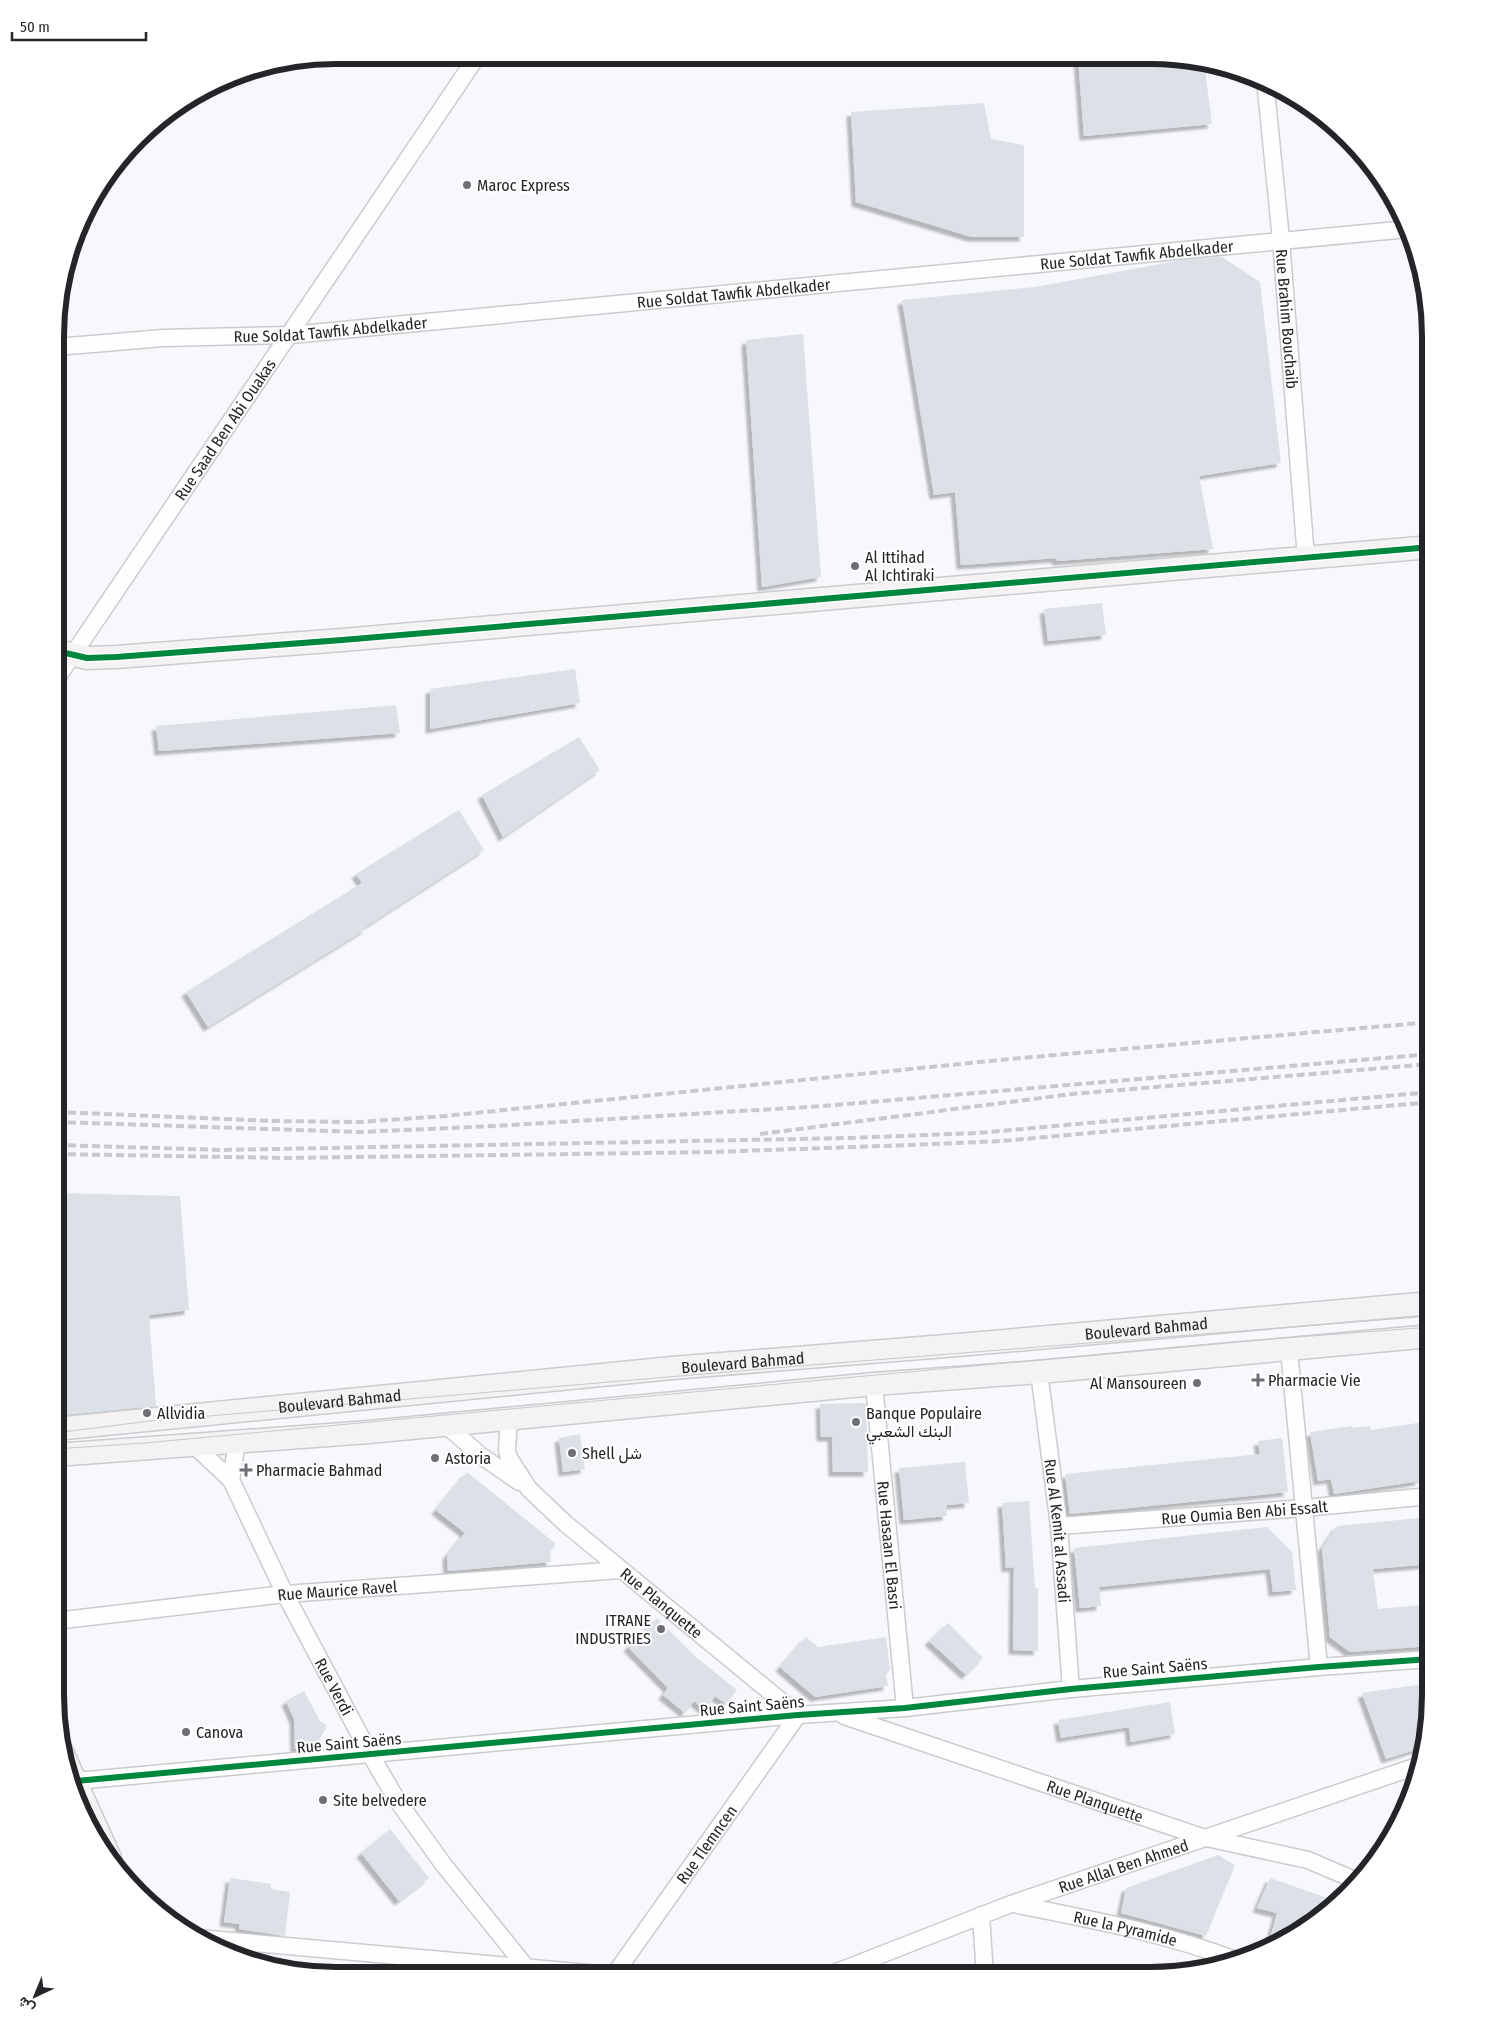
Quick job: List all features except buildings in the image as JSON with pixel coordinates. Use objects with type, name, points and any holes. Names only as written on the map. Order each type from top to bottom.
[{"type":"main road","points":[[64,654],[116,657],[342,640],[1422,548]]},
{"type":"main road","name":"Boulevard Bahmad","points":[[64,1428],[681,1367],[970,1344],[1422,1304]]},
{"type":"main road","name":"Boulevard Bahmad","points":[[64,1454],[509,1420],[874,1384],[1039,1372],[1422,1337]]},
{"type":"street","name":"Rue Saad Ben Abi Ouakas","points":[[64,654],[290,335],[472,64]]},
{"type":"street","name":"Rue Brahim Bouchaib","points":[[1266,89],[1281,240],[1306,558]]},
{"type":"street","name":"Rue Soldat Tawfik Abdelkader","points":[[64,346],[163,338],[290,335],[1401,229]]},
{"type":"street","points":[[1289,1350],[1319,1666]]},
{"type":"street","name":"Rue Al Kemit al Assadi","points":[[1039,1372],[1059,1526],[1071,1689]]},
{"type":"street","name":"Rue Hasaan El Basri","points":[[874,1384],[905,1708]]},
{"type":"street","name":"Rue Planquette","points":[[509,1420],[507,1450],[509,1458],[529,1488]]},
{"type":"street","name":"Rue Planquette","points":[[446,1425],[480,1455],[529,1488],[566,1524],[798,1715]]},
{"type":"street","points":[[231,1480],[237,1442]]},
{"type":"street","name":"Rue Verdi","points":[[194,1445],[231,1480],[285,1594],[370,1754],[397,1800],[443,1864],[529,1967]]},
{"type":"street","name":"Rue Oumia Ben Abi Essalt","points":[[1059,1526],[1304,1508],[1422,1497]]},
{"type":"street","name":"Rue Maurice Ravel","points":[[64,1620],[285,1594],[621,1570]]},
{"type":"street","name":"Rue Saint Saëns","points":[[77,1781],[798,1715],[905,1708],[1071,1689],[1319,1666],[1422,1660]]},
{"type":"street","name":"Rue Planquette","points":[[834,1713],[1202,1837],[1308,1860],[1351,1879]]},
{"type":"street","name":"Rue Tlemncen","points":[[619,1967],[798,1715]]},
{"type":"street","name":"Rue Allal Ben Ahmed","points":[[848,1967],[1010,1904],[1202,1837],[1413,1767]]},
{"type":"street","name":"Rue la Pyramide","points":[[1010,1904],[1146,1931],[1226,1957]]},
{"type":"street","points":[[981,1915],[984,1967]]},
{"type":"street","points":[[216,1940],[500,1967]]},
{"type":"tram line","points":[[64,1432],[150,1421],[798,1366],[1422,1317]]},
{"type":"tram line","points":[[64,1448],[144,1443],[1231,1342],[1422,1328]]},
{"type":"railway","points":[[64,1112],[271,1121],[359,1122],[445,1116],[1010,1059],[1422,1023]]},
{"type":"railway","points":[[64,1122],[360,1132],[495,1126],[823,1106],[1422,1055]]},
{"type":"railway","points":[[760,1134],[1072,1094],[1422,1065]]},
{"type":"railway","points":[[64,1145],[223,1150],[849,1138],[978,1133],[1422,1093]]},
{"type":"railway","points":[[64,1154],[286,1158],[713,1152],[910,1145],[1002,1141],[1422,1103]]},
{"type":"cycle path","points":[[64,653],[87,658],[116,657],[342,640],[1422,548]]},
{"type":"cycle path","points":[[77,1781],[798,1715],[905,1708],[1071,1689],[1422,1660]]},
{"type":"place","name":"Maroc Express","points":[[467,185]]},
{"type":"place","name":"Al Ittihad Al Ichtiraki","points":[[855,566]]},
{"type":"place","name":"Pharmacie Vie","points":[[1258,1380]]},
{"type":"place","name":"Al Mansoureen","points":[[1197,1383]]},
{"type":"place","name":"Allvidia","points":[[147,1413]]},
{"type":"place","name":"Banque Populaire البنك الشعبي","points":[[856,1422]]},
{"type":"place","name":"Shell شل","points":[[572,1453]]},
{"type":"place","name":"Astoria","points":[[435,1458]]},
{"type":"place","name":"Pharmacie Bahmad","points":[[246,1470]]},
{"type":"place","name":"ITRANE INDUSTRIES","points":[[661,1629]]},
{"type":"place","name":"Canova","points":[[186,1732]]},
{"type":"place","name":"Site belvedere","points":[[323,1800]]}]
